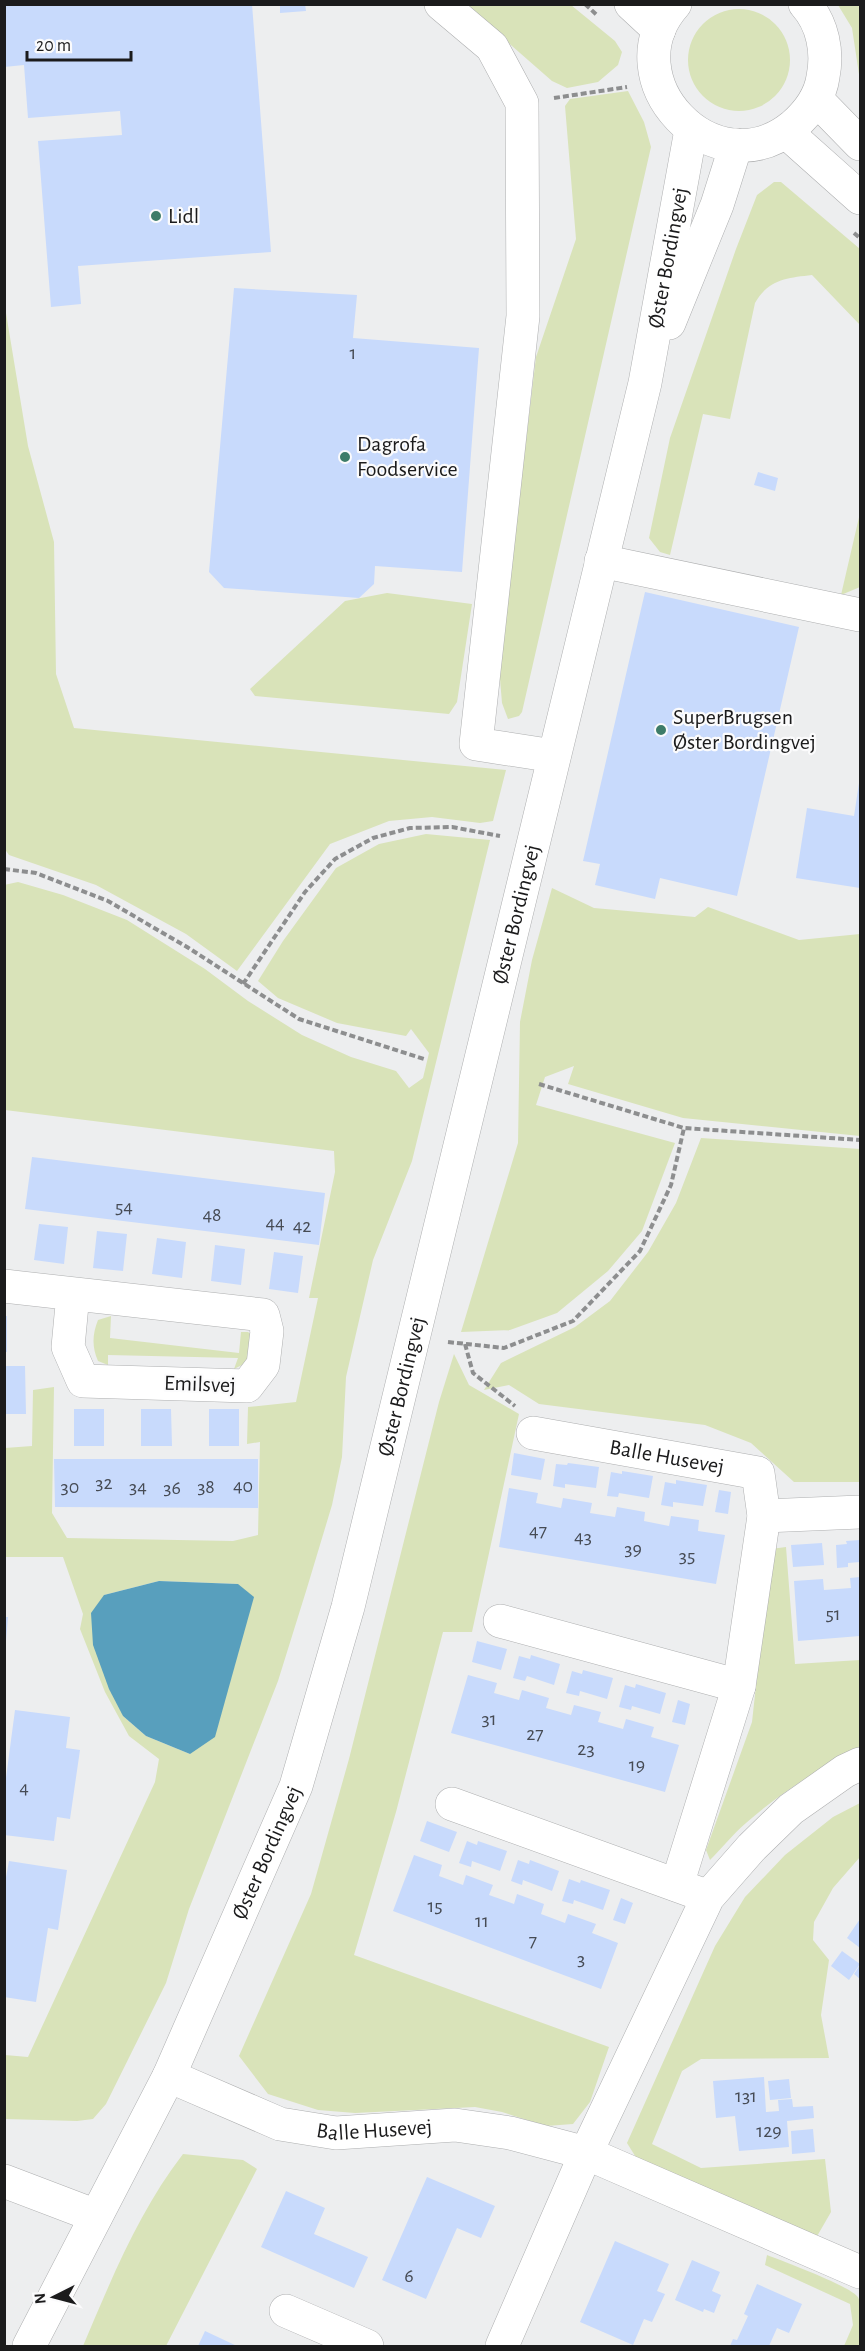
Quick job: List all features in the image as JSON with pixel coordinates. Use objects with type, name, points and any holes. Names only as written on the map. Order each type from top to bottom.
[{"type":"street","points":[[441,4],[492,47],[522,103],[523,316],[476,744],[554,756]]},
{"type":"street","points":[[631,4],[667,17],[654,60],[657,82],[665,101],[676,117],[691,130],[720,143],[736,145],[769,140],[786,132],[803,118],[816,99],[825,67],[825,46],[819,26],[806,4]]},
{"type":"street","points":[[816,99],[861,144]]},
{"type":"street","name":"Øster Bordingvej","points":[[29,2346],[169,2076],[296,1786],[348,1607],[645,383],[691,130]]},
{"type":"street","points":[[786,132],[861,198]]},
{"type":"street","name":"Øster Bordingvej","points":[[645,383],[717,205],[736,145]]},
{"type":"street","points":[[602,561],[861,615]]},
{"type":"street","name":"Emilsvej","points":[[4,1286],[263,1315],[267,1331],[263,1365],[247,1386],[83,1381],[68,1347],[73,1294]]},
{"type":"street","name":"Balle Husevej","points":[[533,1433],[758,1473],[764,1516],[739,1686],[677,1885]]},
{"type":"street","points":[[764,1516],[861,1512]]},
{"type":"street","points":[[500,1621],[739,1686]]},
{"type":"street","points":[[502,2346],[586,2153],[708,1897],[752,1847],[791,1809],[845,1771],[861,1764]]},
{"type":"street","points":[[452,1804],[708,1897]]},
{"type":"street","name":"Balle Husevej","points":[[169,2076],[280,2124],[336,2133],[455,2125],[510,2133],[586,2153],[861,2272]]},
{"type":"street","points":[[4,2181],[96,2216]]},
{"type":"street","points":[[286,2311],[316,2336],[367,2346]]},
{"type":"path","points":[[522,103],[657,82]]},
{"type":"path","points":[[243,984],[305,892],[335,859],[373,838],[410,828],[452,827],[533,843]]},
{"type":"path","points":[[4,869],[36,873],[108,901],[187,947],[299,1019],[424,1059]]},
{"type":"path","points":[[539,1084],[684,1128],[861,1140]]},
{"type":"path","points":[[414,1338],[504,1348],[573,1321],[640,1251],[670,1185],[684,1128]]},
{"type":"path","points":[[465,1344],[473,1373],[527,1416],[533,1433]]},
{"type":"green space","points":[[465,5],[571,5],[615,41],[622,52],[618,65],[598,82],[567,88],[552,81]]},
{"type":"green space","points":[[838,5],[860,5],[860,81],[852,28]]},
{"type":"green space","points":[[739,9],[758,13],[775,24],[786,41],[790,60],[786,79],[775,96],[758,107],[739,111],[720,107],[703,96],[692,79],[688,60],[692,41],[703,24],[720,13]]},
{"type":"green space","points":[[628,91],[644,122],[651,147],[522,712],[519,716],[508,719],[502,703],[499,667],[536,357],[576,239],[565,106],[570,99]]},
{"type":"green space","points":[[774,182],[781,182],[860,249],[860,325],[812,275],[779,281],[760,295],[755,303],[730,419],[703,414],[670,555],[660,552],[649,538],[670,438],[757,195]]},
{"type":"green space","points":[[5,307],[28,446],[54,542],[56,674],[74,728],[506,770],[493,821],[480,823],[432,817],[389,821],[330,844],[237,971],[186,934],[96,885],[9,855],[4,848]]},
{"type":"green space","points":[[860,513],[860,587],[841,595]]},
{"type":"green space","points":[[387,593],[472,604],[457,702],[449,714],[255,696],[250,689],[345,601]]},
{"type":"green space","points":[[426,834],[490,840],[412,1161],[373,1260],[346,1377],[342,1457],[332,1505],[278,1681],[189,1909],[166,1983],[106,2104],[93,2119],[77,2121],[5,2119],[5,2055],[28,2057],[155,1782],[159,1759],[129,1736],[105,1692],[80,1629],[83,1614],[63,1557],[5,1557],[5,1448],[32,1446],[33,1390],[54,1387],[52,1513],[67,1538],[233,1541],[258,1535],[260,1442],[247,1444],[248,1407],[296,1402],[318,1298],[309,1298],[335,1172],[334,1151],[5,1110],[4,885],[18,882],[63,895],[127,920],[205,969],[248,1001],[302,1035],[351,1057],[396,1071],[409,1088],[423,1078],[429,1053],[411,1029],[406,1036],[337,1023],[278,998],[258,981],[283,941],[336,868],[379,844]],"holes":[[[159,1581],[238,1584],[190,1754],[146,1736],[123,1716],[104,1595]]]},
{"type":"green space","points":[[552,888],[594,908],[695,917],[708,907],[799,940],[860,934],[860,1136],[683,1118],[568,1084],[574,1066],[545,1077],[536,1105],[675,1143],[642,1231],[608,1271],[557,1313],[510,1330],[461,1332],[518,1143],[520,1022],[532,960]]},
{"type":"green space","points":[[701,1138],[860,1149],[860,1482],[794,1482],[751,1443],[705,1425],[539,1404],[509,1385],[484,1390],[501,1363],[575,1327],[610,1301],[648,1252],[676,1203]]},
{"type":"green space","points":[[111,1316],[110,1338],[239,1353],[241,1332],[248,1332],[257,1339],[250,1361],[234,1369],[238,1358],[108,1355],[108,1365],[98,1361],[94,1336],[98,1320]]},
{"type":"green space","points":[[454,1354],[469,1385],[519,1414],[472,1632],[443,1632],[396,1812],[354,1955],[609,2047],[590,2102],[573,2124],[546,2126],[502,2112],[475,2107],[355,2113],[318,2110],[268,2094],[239,2056],[311,1894],[349,1759],[439,1402]]},
{"type":"green space","points":[[786,1547],[795,1664],[860,1660],[860,1747],[786,1791],[741,1827],[710,1860],[706,1850],[752,1722],[771,1549]]},
{"type":"green space","points":[[860,1803],[860,1857],[833,1888],[814,1922],[813,1940],[829,1960],[821,2015],[829,2058],[701,2059],[682,2071],[652,2144],[701,2168],[825,2159],[831,2212],[816,2238],[642,2167],[627,2143],[715,1946],[745,1897],[785,1855],[833,1817]]},
{"type":"green space","points":[[183,2154],[243,2160],[257,2169],[166,2346],[83,2346],[139,2222]]},
{"type":"green space","points":[[767,2255],[829,2280],[857,2296],[861,2312],[860,2346],[844,2346],[853,2325],[850,2304],[765,2265]]},
{"type":"water","points":[[159,1581],[238,1584],[254,1597],[215,1737],[190,1754],[146,1736],[123,1716],[109,1689],[93,1645],[91,1613],[104,1595]]},
{"type":"building","points":[[4,4],[252,4],[271,252],[78,266],[81,304],[51,307],[38,141],[122,135],[120,111],[28,118],[24,65],[4,67]]},
{"type":"building","points":[[280,4],[305,4],[306,11],[280,13]]},
{"type":"building","name":"Dagrofa Foodservice","points":[[234,288],[357,295],[353,338],[479,348],[462,572],[375,566],[374,584],[359,598],[224,588],[209,572]]},
{"type":"building","points":[[758,472],[778,478],[775,491],[754,485]]},
{"type":"building","points":[[645,592],[799,627],[737,896],[660,878],[655,899],[595,885],[600,864],[583,861]]},
{"type":"building","points":[[859,783],[860,888],[796,878],[807,808],[854,816]]},
{"type":"building","points":[[32,1157],[325,1193],[319,1245],[25,1209]]},
{"type":"building","points":[[39,1224],[68,1227],[64,1264],[34,1260]]},
{"type":"building","points":[[97,1231],[127,1234],[123,1271],[93,1268]]},
{"type":"building","points":[[157,1238],[186,1242],[182,1278],[152,1274]]},
{"type":"building","points":[[215,1245],[245,1249],[241,1285],[211,1281]]},
{"type":"building","points":[[274,1252],[303,1256],[298,1293],[269,1289]]},
{"type":"building","points":[[4,1316],[7,1316],[7,1352],[4,1352]]},
{"type":"building","points":[[4,1366],[25,1366],[26,1414],[4,1414]]},
{"type":"building","points":[[74,1409],[104,1409],[104,1446],[74,1446]]},
{"type":"building","points":[[141,1409],[171,1409],[172,1446],[141,1446]]},
{"type":"building","points":[[209,1409],[239,1409],[239,1446],[209,1446]]},
{"type":"building","points":[[514,1453],[545,1459],[541,1480],[511,1475]]},
{"type":"building","points":[[54,1459],[258,1459],[258,1508],[55,1507]]},
{"type":"building","points":[[568,1463],[599,1467],[596,1488],[565,1484],[565,1488],[553,1486],[556,1464],[567,1465]]},
{"type":"building","points":[[622,1471],[653,1476],[649,1498],[619,1493],[618,1497],[607,1496],[611,1472],[622,1474]]},
{"type":"building","points":[[676,1480],[707,1485],[703,1506],[673,1502],[673,1507],[661,1505],[665,1482],[676,1484]]},
{"type":"building","points":[[509,1488],[538,1493],[536,1503],[561,1508],[563,1498],[592,1503],[590,1513],[615,1517],[617,1507],[645,1512],[644,1521],[669,1526],[671,1516],[699,1520],[698,1531],[725,1535],[716,1584],[499,1547]]},
{"type":"building","points":[[719,1490],[731,1492],[728,1514],[715,1512]]},
{"type":"building","points":[[860,1540],[860,1562],[848,1563],[848,1567],[837,1568],[836,1545],[847,1544],[846,1541]]},
{"type":"building","points":[[822,1543],[824,1565],[793,1567],[791,1545]]},
{"type":"building","points":[[860,1577],[860,1636],[798,1641],[794,1581],[823,1579],[824,1590],[851,1588],[850,1578]]},
{"type":"building","points":[[4,1617],[8,1617],[6,1641],[4,1641]]},
{"type":"building","points":[[477,1641],[507,1649],[501,1670],[472,1662]]},
{"type":"building","points":[[531,1655],[560,1664],[554,1685],[527,1676],[525,1681],[513,1678],[519,1656],[530,1659]]},
{"type":"building","points":[[583,1670],[613,1678],[607,1699],[580,1691],[579,1696],[566,1693],[572,1671],[582,1674]]},
{"type":"building","points":[[468,1675],[497,1683],[494,1693],[519,1700],[522,1690],[549,1698],[546,1708],[571,1715],[574,1705],[601,1712],[598,1722],[623,1729],[626,1719],[654,1727],[651,1737],[679,1745],[665,1792],[451,1733]]},
{"type":"building","points":[[636,1684],[666,1693],[660,1714],[632,1706],[631,1710],[619,1707],[625,1685],[635,1688]]},
{"type":"building","points":[[678,1700],[690,1704],[685,1725],[672,1722]]},
{"type":"building","points":[[15,1710],[70,1717],[66,1748],[80,1750],[70,1819],[57,1817],[54,1841],[4,1835],[4,1793]]},
{"type":"building","points":[[427,1821],[457,1832],[449,1852],[420,1841]]},
{"type":"building","points":[[467,1841],[477,1845],[478,1841],[507,1851],[500,1871],[472,1861],[471,1867],[459,1863]]},
{"type":"building","points":[[414,1855],[442,1865],[439,1876],[463,1885],[466,1875],[493,1885],[489,1895],[514,1904],[517,1894],[544,1904],[541,1914],[565,1923],[568,1914],[596,1924],[592,1933],[618,1943],[601,1989],[393,1911]]},
{"type":"building","points":[[518,1860],[529,1864],[530,1860],[559,1871],[552,1891],[523,1880],[522,1885],[511,1881]]},
{"type":"building","points":[[9,1861],[67,1870],[58,1930],[48,1928],[36,2002],[4,1997],[4,1888]]},
{"type":"building","points":[[569,1879],[580,1883],[581,1880],[610,1890],[603,1910],[574,1900],[573,1904],[562,1901]]},
{"type":"building","points":[[621,1898],[633,1903],[625,1924],[613,1920]]},
{"type":"building","points":[[860,1919],[860,1948],[847,1938]]},
{"type":"building","points":[[842,1951],[860,1964],[849,1980],[831,1966]]},
{"type":"building","points":[[860,1965],[860,1979],[854,1974]]},
{"type":"building","points":[[764,2077],[766,2112],[779,2111],[778,2100],[792,2099],[793,2107],[813,2106],[814,2118],[787,2121],[789,2147],[739,2151],[735,2116],[716,2118],[713,2081]]},
{"type":"building","points":[[789,2079],[791,2098],[770,2100],[768,2081]]},
{"type":"building","points":[[813,2129],[815,2152],[792,2154],[791,2131]]},
{"type":"building","points":[[427,2177],[495,2206],[481,2238],[457,2228],[426,2299],[382,2280]]},
{"type":"building","points":[[286,2191],[325,2208],[314,2234],[368,2257],[354,2288],[261,2247]]},
{"type":"building","points":[[615,2241],[669,2264],[657,2291],[665,2294],[652,2322],[644,2319],[633,2345],[580,2322]]},
{"type":"building","points":[[692,2260],[720,2272],[712,2291],[721,2295],[714,2313],[704,2309],[703,2312],[675,2300]]},
{"type":"building","points":[[757,2284],[802,2304],[789,2333],[777,2328],[769,2346],[730,2346],[733,2339],[737,2340],[748,2316],[744,2314]]},
{"type":"building","points":[[205,2331],[237,2346],[198,2346]]},
{"type":"place","name":"Lidl","points":[[156,216]]},
{"type":"place","name":"Dagrofa Foodservice","points":[[345,457]]},
{"type":"place","name":"SuperBrugsen Øster Bordingvej","points":[[661,730]]}]
